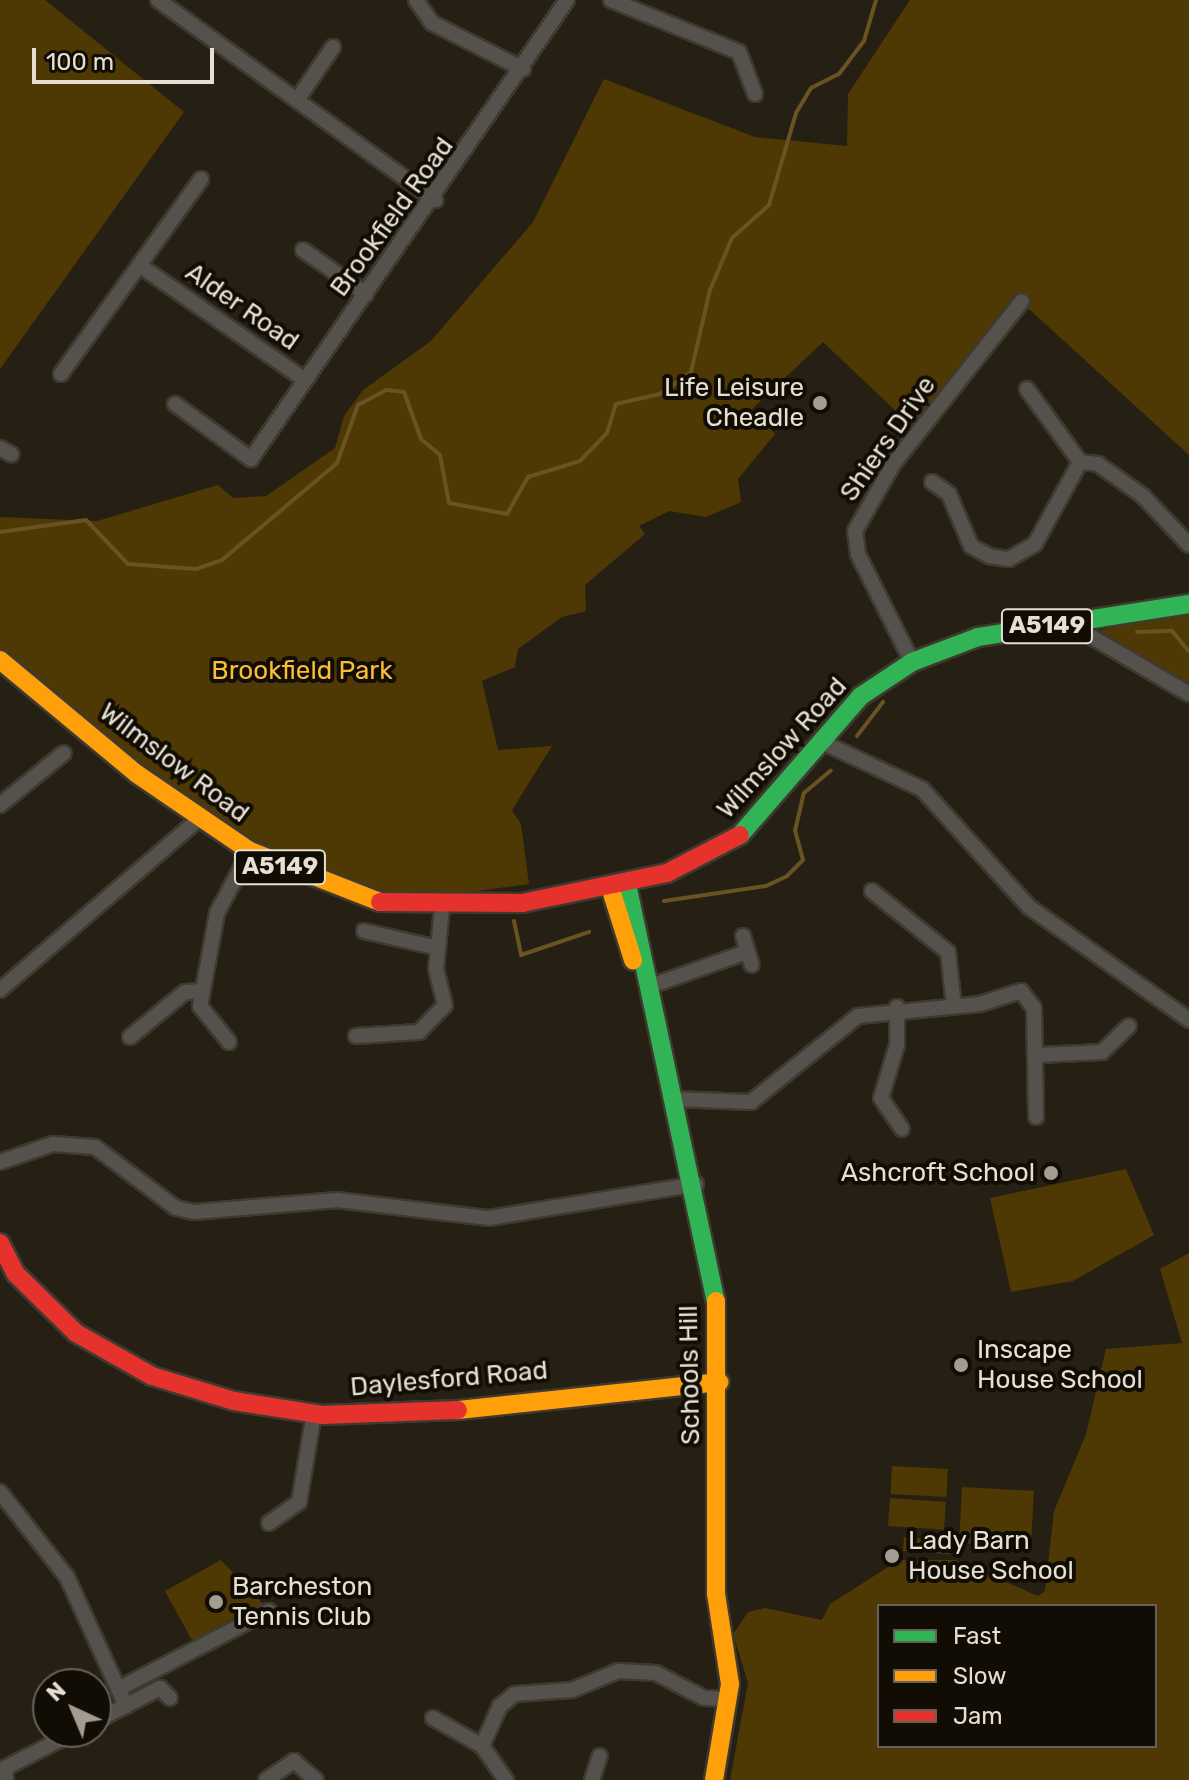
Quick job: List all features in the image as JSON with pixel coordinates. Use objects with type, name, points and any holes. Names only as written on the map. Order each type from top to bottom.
[{"type":"street","points":[[158,0],[435,200]]},
{"type":"street","points":[[416,0],[432,23],[523,69]]},
{"type":"street","name":"Brookfield Road","points":[[175,404],[251,459],[435,200],[567,0]]},
{"type":"street","points":[[611,0],[739,52],[755,94]]},
{"type":"street","points":[[297,100],[333,47]]},
{"type":"street","points":[[61,374],[145,269],[201,179]]},
{"type":"street","points":[[303,250],[366,294]]},
{"type":"street","name":"Alder Road","points":[[145,269],[305,380]]},
{"type":"street","name":"Shiers Drive","points":[[912,662],[858,554],[855,531],[894,463],[1022,301]]},
{"type":"street","points":[[1027,389],[1080,462],[1098,464],[1143,496],[1189,545]]},
{"type":"street","points":[[932,482],[949,494],[971,546],[1009,559],[1035,544],[1055,516],[1067,475],[1080,462]]},
{"type":"street","name":"A5149","points":[[912,662],[978,637],[1189,604]]},
{"type":"street","points":[[1068,623],[1189,694]]},
{"type":"street","name":"Wilmslow Road","points":[[0,660],[201,817],[250,851],[384,904],[532,908],[667,873],[739,836],[861,696],[912,662]]},
{"type":"street","points":[[822,742],[922,789],[1029,907],[1189,1020]]},
{"type":"street","points":[[0,805],[64,753]]},
{"type":"street","points":[[0,990],[201,817]]},
{"type":"street","points":[[229,1042],[200,1006],[217,913],[250,851]]},
{"type":"street","name":"Schools Hill","points":[[618,886],[646,981],[696,1184],[718,1311],[720,1382],[716,1594],[729,1699],[714,1780]]},
{"type":"street","points":[[872,891],[948,952],[954,1006]]},
{"type":"street","points":[[356,1036],[419,1032],[452,1006],[436,984],[442,907]]},
{"type":"street","points":[[364,931],[438,948]]},
{"type":"street","points":[[646,981],[750,958],[743,936]]},
{"type":"street","points":[[130,1037],[185,992],[202,991]]},
{"type":"street","points":[[673,1099],[751,1102],[831,1032],[858,1016],[897,1007],[954,1006],[1021,991],[1034,1008],[1039,1055],[1036,1117]]},
{"type":"street","points":[[897,1007],[897,1045],[881,1098],[902,1129]]},
{"type":"street","points":[[1039,1055],[1102,1052],[1129,1026]]},
{"type":"street","points":[[0,1162],[53,1144],[95,1147],[176,1208],[194,1212],[337,1200],[489,1218],[696,1184]]},
{"type":"street","name":"Daylesford Road","points":[[0,1243],[16,1274],[76,1333],[152,1376],[234,1401],[314,1413],[417,1414],[720,1382]]},
{"type":"street","points":[[269,1523],[299,1502],[314,1413]]},
{"type":"street","points":[[0,1492],[67,1577],[126,1706]]},
{"type":"street","points":[[118,1689],[269,1611]]},
{"type":"street","points":[[482,1746],[500,1706],[515,1694],[572,1690],[618,1671],[656,1673],[704,1698],[729,1699]]},
{"type":"street","points":[[112,1713],[160,1688],[170,1698]]},
{"type":"street","points":[[433,1718],[482,1746],[506,1780]]},
{"type":"street","points":[[6,1780],[5,1768],[44,1748]]},
{"type":"street","points":[[592,1780],[600,1756]]},
{"type":"street","points":[[266,1780],[294,1761],[316,1780]]},
{"type":"green space","points":[[0,0],[45,0],[184,112],[0,369]]},
{"type":"green space","name":"Brookfield Park","points":[[910,0],[1189,0],[1189,455],[1029,309],[1015,311],[918,432],[823,342],[752,409],[775,434],[738,479],[741,502],[706,517],[669,511],[639,526],[645,534],[585,585],[586,611],[562,617],[518,649],[515,667],[482,681],[498,750],[552,746],[512,810],[521,824],[529,884],[384,904],[250,851],[0,660],[0,517],[97,521],[218,485],[233,498],[266,496],[335,448],[344,416],[363,390],[431,341],[533,222],[604,79],[755,137],[847,146],[848,94]]},
{"type":"green space","points":[[1189,613],[1189,685],[1094,632],[1121,625]]},
{"type":"green space","points":[[1126,1169],[1154,1235],[1073,1281],[1011,1292],[990,1198]]},
{"type":"green space","points":[[1189,1253],[1189,1780],[730,1780],[748,1683],[733,1634],[748,1612],[765,1608],[822,1620],[830,1604],[899,1560],[955,1560],[1038,1596],[1045,1591],[1054,1511],[1086,1434],[1106,1349],[1182,1343],[1160,1269]]},
{"type":"green space","points":[[892,1466],[948,1469],[946,1497],[891,1494]]},
{"type":"green space","points":[[962,1487],[1034,1491],[1031,1547],[959,1543]]},
{"type":"green space","points":[[890,1498],[946,1502],[944,1530],[888,1526]]},
{"type":"green space","points":[[904,1537],[951,1540],[950,1554],[903,1551]]},
{"type":"green space","name":"Barcheston Tennis Club","points":[[221,1560],[266,1607],[193,1642],[165,1591]]},
{"type":"waterway","points":[[0,532],[86,520],[128,564],[196,569],[222,560],[337,463],[358,405],[386,390],[404,392],[421,439],[440,455],[449,503],[507,514],[528,477],[580,461],[607,433],[616,404],[660,394],[691,372],[710,290],[732,238],[769,205],[796,113],[811,88],[839,74],[864,41],[876,0]]},
{"type":"waterway","points":[[1137,632],[1172,631],[1189,651]]},
{"type":"waterway","points":[[857,736],[883,702]]},
{"type":"waterway","points":[[664,901],[766,886],[787,876],[803,860],[795,831],[804,793],[831,770]]},
{"type":"waterway","points":[[514,921],[521,955],[589,932]]},
{"type":"traffic: fast","points":[[740,835],[861,696],[912,662],[978,637],[1189,604]]},
{"type":"traffic: fast","points":[[627,884],[716,1301]]},
{"type":"traffic: slow","points":[[0,660],[137,774],[250,851],[380,902]]},
{"type":"traffic: slow","points":[[610,887],[633,960]]},
{"type":"traffic: slow","points":[[714,1780],[730,1684],[716,1594],[716,1301]]},
{"type":"traffic: slow","points":[[458,1410],[720,1382]]},
{"type":"traffic: jam","points":[[380,902],[522,903],[667,873],[740,835]]},
{"type":"traffic: jam","points":[[0,1243],[16,1274],[76,1333],[152,1376],[234,1401],[322,1415],[458,1410]]},
{"type":"place","name":"Life Leisure Cheadle","points":[[820,403]]},
{"type":"place","name":"Ashcroft School","points":[[1051,1173]]},
{"type":"place","name":"Inscape House School","points":[[961,1365]]},
{"type":"place","name":"Lady Barn House School","points":[[892,1556]]},
{"type":"place","name":"Barcheston Tennis Club","points":[[216,1602]]}]
